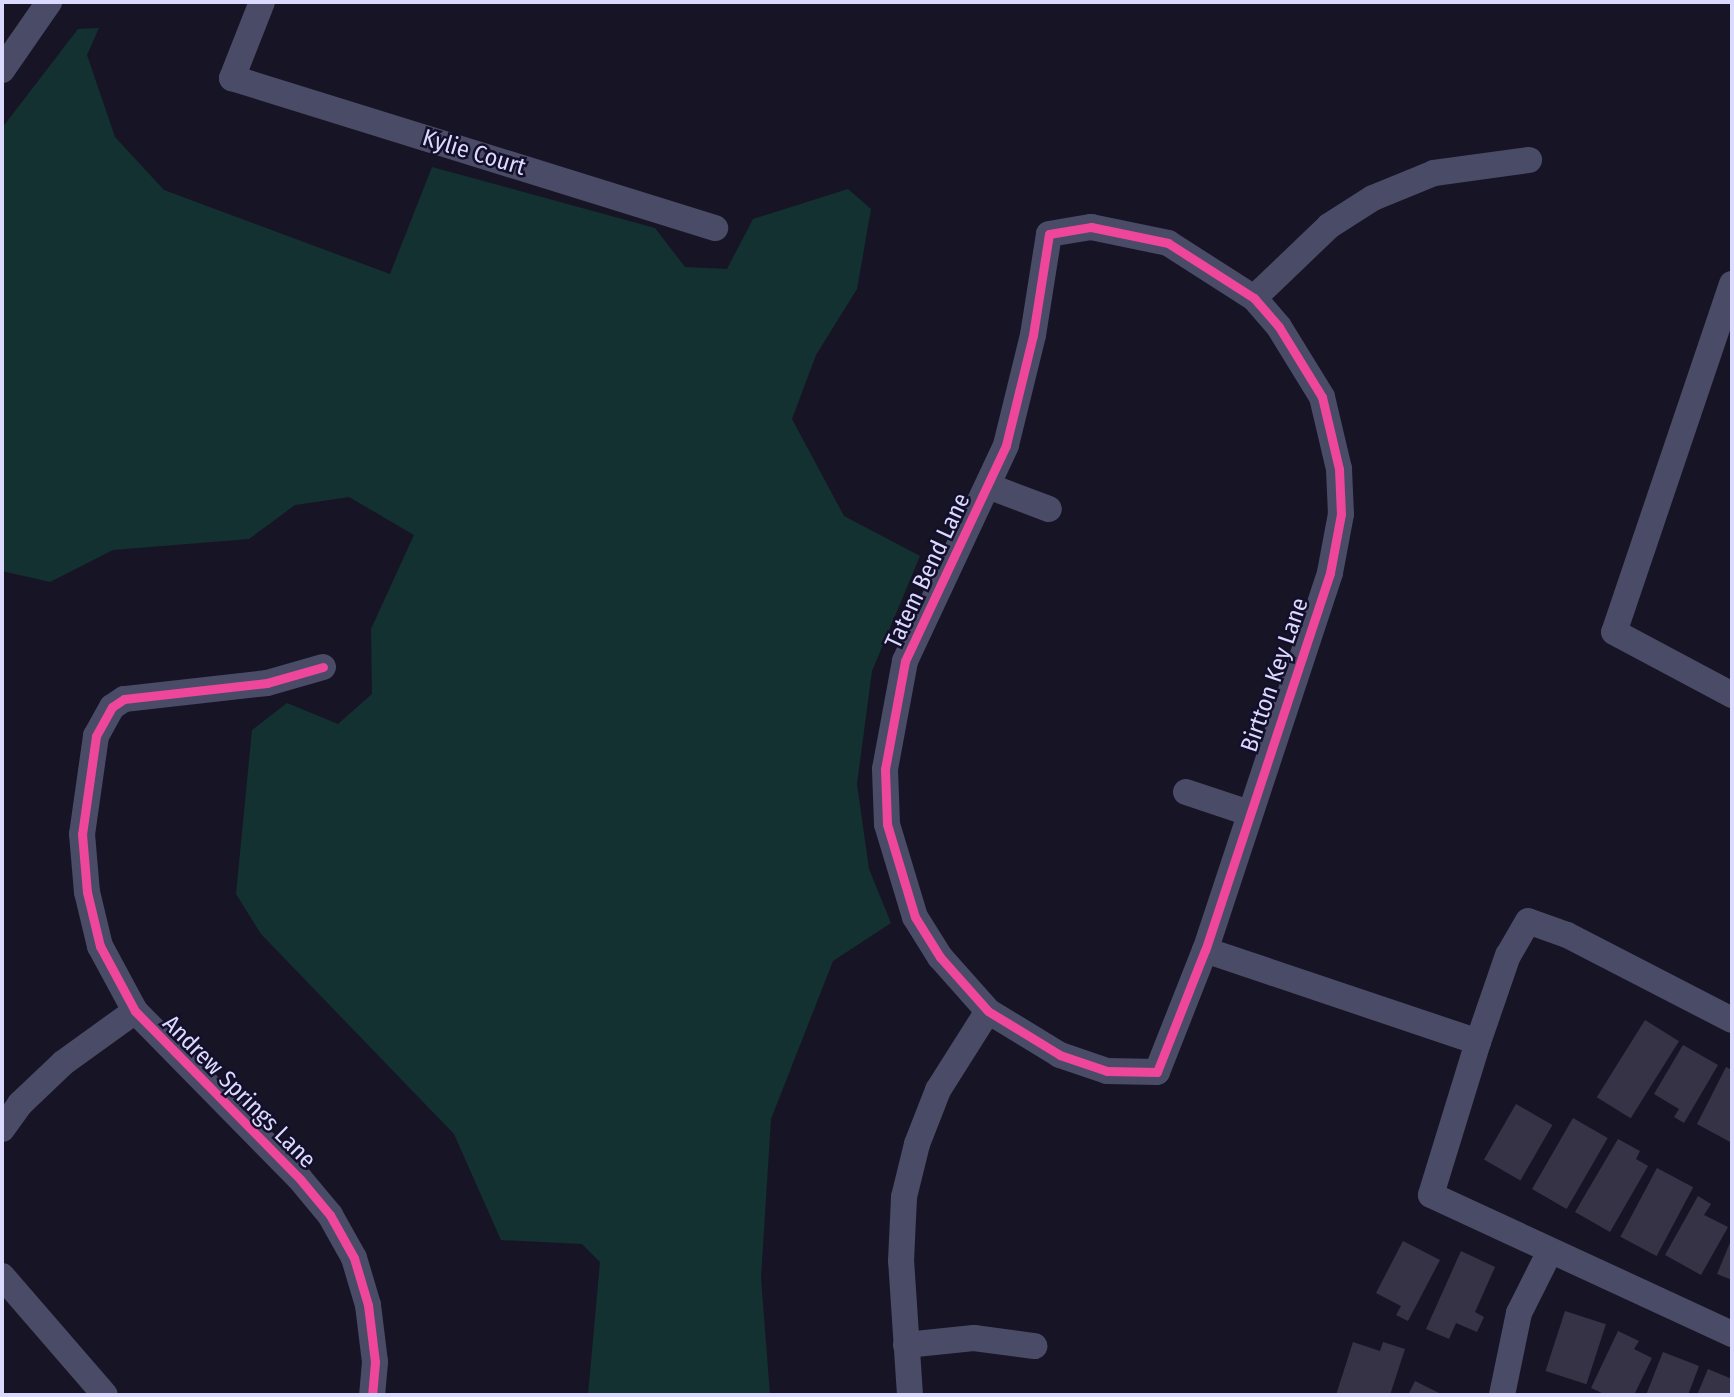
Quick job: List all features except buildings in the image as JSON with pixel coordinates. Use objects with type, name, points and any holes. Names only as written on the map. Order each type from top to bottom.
[{"type":"street","points":[[2,70],[49,2]]},
{"type":"street","name":"Kylie Court","points":[[262,2],[232,78],[716,228]]},
{"type":"street","points":[[1254,298],[1329,226],[1373,198],[1434,173],[1529,160]]},
{"type":"street","name":"Birtton Key Lane","points":[[1049,234],[1091,227],[1168,243],[1254,298],[1279,327],[1322,397],[1339,469],[1341,514],[1330,573],[1205,950],[1157,1072]]},
{"type":"street","name":"Tatem Bend Lane","points":[[1049,234],[1023,382],[1006,445],[905,662],[886,769],[887,824],[915,917],[940,957],[988,1011],[1060,1055],[1107,1071],[1157,1072]]},
{"type":"street","points":[[1732,285],[1614,632],[1732,695]]},
{"type":"street","points":[[988,486],[1049,509]]},
{"type":"street","name":"Andrew Springs Lane","points":[[323,667],[267,683],[124,699],[112,707],[102,718],[91,760],[83,845],[86,892],[100,946],[135,1012],[330,1215],[354,1258],[368,1305],[375,1362],[372,1395]]},
{"type":"street","points":[[1186,793],[1249,813]]},
{"type":"street","points":[[1732,1020],[1567,936],[1528,921],[1508,955],[1431,1195],[1732,1334]]},
{"type":"street","points":[[1205,950],[1478,1042]]},
{"type":"street","points":[[911,1395],[906,1345],[903,1223],[917,1144],[938,1090],[988,1011]]},
{"type":"street","points":[[2,1129],[20,1104],[62,1063],[135,1012]]},
{"type":"street","points":[[1502,1395],[1519,1314],[1550,1251]]},
{"type":"street","points":[[2,1276],[105,1395]]},
{"type":"street","points":[[906,1345],[974,1338],[1034,1346]]},
{"type":"green space","points":[[99,28],[87,55],[115,137],[164,190],[390,274],[432,167],[655,228],[685,267],[727,269],[753,219],[848,189],[871,209],[857,289],[816,355],[792,419],[844,516],[920,556],[872,671],[857,784],[869,869],[891,923],[833,961],[771,1119],[761,1278],[770,1395],[588,1395],[600,1262],[582,1244],[501,1240],[454,1134],[261,934],[236,894],[252,730],[287,703],[338,724],[372,694],[371,629],[414,535],[349,497],[295,505],[249,539],[113,550],[50,582],[2,571],[2,128],[78,29]]},
{"type":"cycle path","points":[[1091,227],[1168,243],[1254,298],[1279,327],[1322,397],[1339,469],[1341,514],[1330,573],[1205,950],[1157,1072],[1107,1071],[1060,1055],[988,1011],[940,957],[915,917],[887,824],[885,769],[905,661],[1006,445],[1033,335],[1049,234],[1091,227]]},
{"type":"cycle path","points":[[323,667],[267,683],[124,699],[112,707],[96,736],[82,834],[87,892],[100,946],[135,1011],[300,1179],[330,1215],[354,1258],[368,1305],[375,1362],[372,1395]]}]
